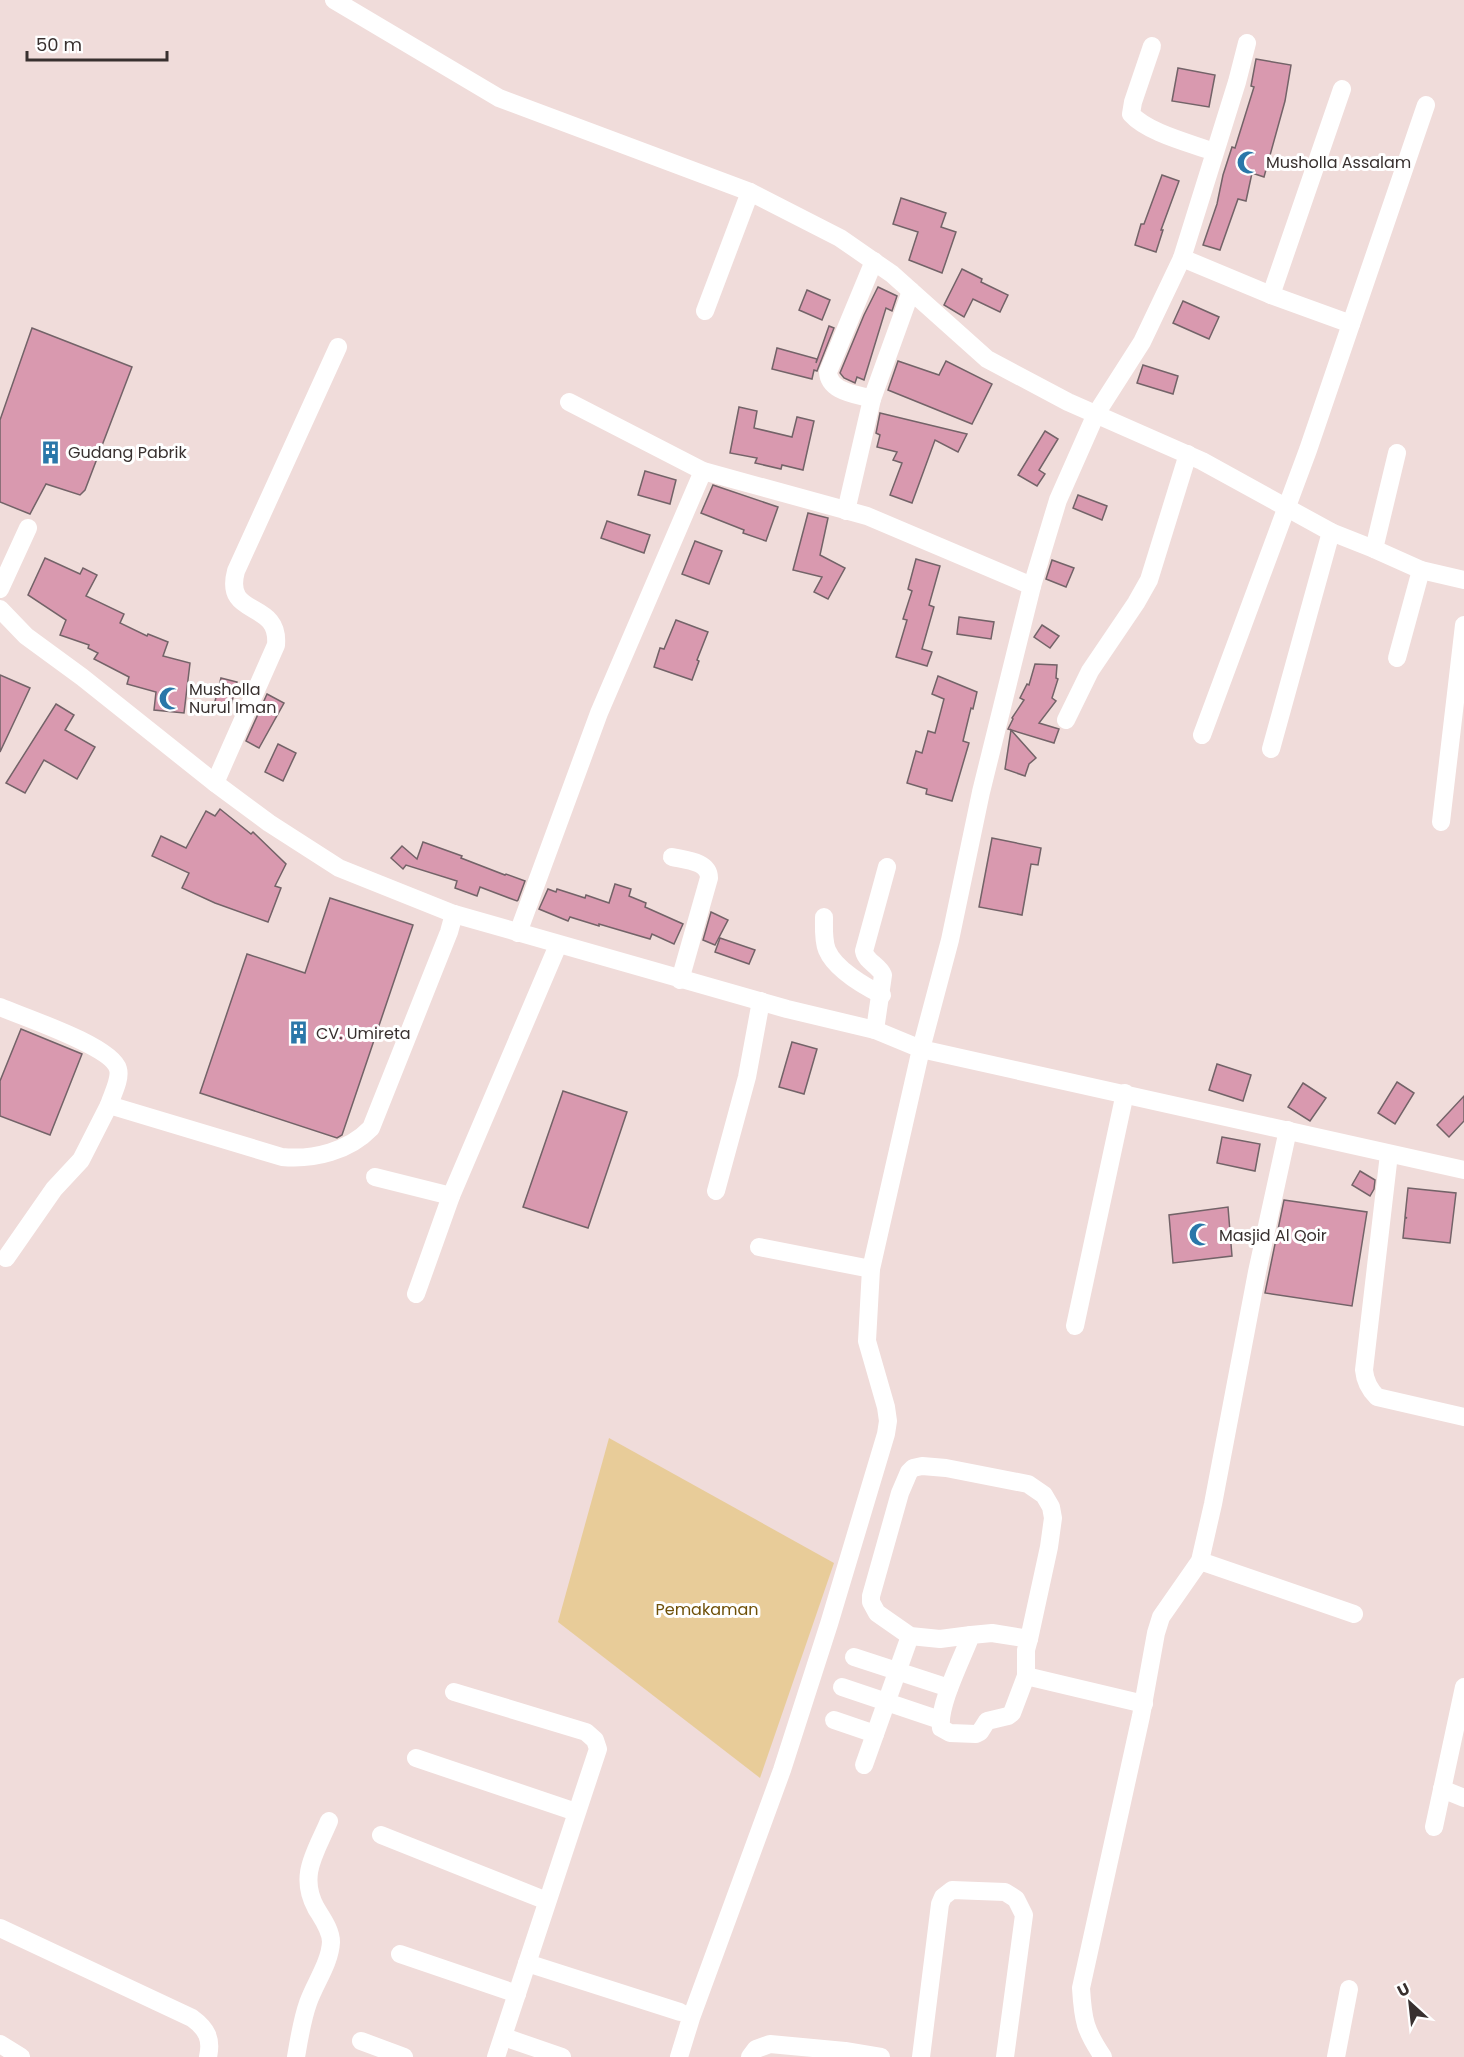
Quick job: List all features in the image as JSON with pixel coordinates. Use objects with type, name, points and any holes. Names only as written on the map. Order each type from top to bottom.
[{"type":"street","points":[[334,0],[499,98],[750,192],[840,238],[874,261],[911,291],[987,359],[1068,402],[1188,454],[1331,532],[1421,570],[1464,580]]},
{"type":"street","points":[[679,2057],[782,1770],[830,1624],[886,1434],[886,1407],[867,1341],[871,1269],[921,1049],[950,940],[981,792],[1032,586],[1058,500],[1096,414],[1142,342],[1182,258],[1247,43]]},
{"type":"street","points":[[1152,46],[1131,114],[1137,121],[1156,130],[1214,152]]},
{"type":"street","points":[[1271,295],[1342,89]]},
{"type":"street","points":[[1202,735],[1308,450],[1426,105]]},
{"type":"street","points":[[705,311],[750,192]]},
{"type":"street","points":[[1182,258],[1271,295],[1351,324]]},
{"type":"street","points":[[872,399],[834,386],[830,382],[828,372],[874,261]]},
{"type":"street","points":[[846,511],[872,399],[911,291]]},
{"type":"street","points":[[215,783],[276,645],[277,636],[272,622],[244,604],[234,591],[233,582],[236,571],[338,347]]},
{"type":"street","points":[[569,402],[703,471],[867,516],[1032,586]]},
{"type":"street","points":[[1374,549],[1397,453]]},
{"type":"street","points":[[1066,720],[1090,671],[1149,580],[1188,454]]},
{"type":"street","points":[[518,933],[599,713],[703,471]]},
{"type":"street","points":[[0,589],[28,528]]},
{"type":"street","points":[[1271,749],[1331,532]]},
{"type":"street","points":[[1396,658],[1421,570]]},
{"type":"street","points":[[0,609],[26,636],[269,823],[339,868],[454,914],[680,980],[875,1030],[921,1049],[1464,1170]]},
{"type":"street","points":[[1441,822],[1464,625]]},
{"type":"street","points":[[672,857],[705,866],[710,878],[680,980]]},
{"type":"street","points":[[875,1030],[882,995],[883,974],[866,957],[864,951],[887,867]]},
{"type":"street","points":[[109,1105],[282,1157],[314,1156],[352,1145],[371,1128],[449,932],[454,914]]},
{"type":"street","points":[[824,917],[825,943],[833,960],[859,982],[882,995]]},
{"type":"street","points":[[416,1294],[451,1196],[558,945]]},
{"type":"street","points":[[716,1191],[747,1077],[761,1001]]},
{"type":"street","points":[[0,1007],[87,1042],[109,1056],[116,1064],[119,1073],[109,1105],[81,1160],[54,1189],[6,1258]]},
{"type":"street","points":[[1075,1326],[1125,1093]]},
{"type":"street","points":[[1103,2057],[1088,2034],[1082,2012],[1081,1988],[1143,1704],[1156,1633],[1161,1617],[1200,1561],[1257,1272],[1288,1130]]},
{"type":"street","points":[[1389,1154],[1364,1378],[1377,1397],[1464,1417]]},
{"type":"street","points":[[375,1177],[451,1196]]},
{"type":"street","points":[[759,1247],[871,1269]]},
{"type":"street","points":[[971,1635],[949,1688],[940,1720],[941,1728],[946,1732],[979,1733],[987,1720],[1011,1714],[1026,1676],[1026,1650],[1029,1639],[1049,1547],[1053,1518],[1051,1507],[1044,1495],[1028,1484],[922,1466],[910,1470],[900,1493],[872,1596],[871,1602],[877,1613],[910,1636],[940,1639],[971,1635],[1000,1633],[1029,1639]]},
{"type":"street","points":[[1200,1561],[1354,1614]]},
{"type":"street","points":[[864,1765],[910,1636]]},
{"type":"street","points":[[854,1657],[949,1688]]},
{"type":"street","points":[[1026,1676],[1143,1704]]},
{"type":"street","points":[[842,1687],[940,1720]]},
{"type":"street","points":[[1434,1827],[1464,1687]]},
{"type":"street","points":[[454,1692],[586,1732],[597,1742],[598,1749],[496,2057]]},
{"type":"street","points":[[834,1720],[875,1734]]},
{"type":"street","points":[[416,1758],[576,1812]]},
{"type":"street","points":[[1442,1789],[1464,1798]]},
{"type":"street","points":[[296,2057],[308,2004],[331,1943],[329,1932],[311,1898],[308,1886],[310,1864],[329,1821]]},
{"type":"street","points":[[381,1835],[547,1901]]},
{"type":"street","points":[[921,2057],[940,1904],[943,1897],[952,1890],[1005,1892],[1016,1899],[1023,1915],[1005,2057]]},
{"type":"street","points":[[0,1928],[192,2018],[207,2033],[210,2047],[208,2057]]},
{"type":"street","points":[[400,1954],[517,1995]]},
{"type":"street","points":[[526,1963],[680,2012]]},
{"type":"street","points":[[1336,2057],[1349,1989]]},
{"type":"street","points":[[504,2037],[562,2057]]},
{"type":"street","points":[[362,2041],[404,2057]]},
{"type":"street","points":[[0,2044],[21,2057]]},
{"type":"street","points":[[750,2057],[756,2049],[770,2044],[881,2057]]},
{"type":"green space","name":"Pemakaman","points":[[609,1438],[834,1563],[760,1778],[558,1622]]},
{"type":"building","points":[[1256,59],[1291,65],[1285,101],[1264,177],[1252,173],[1246,201],[1238,199],[1220,250],[1203,245],[1232,147],[1235,148],[1254,87],[1251,86]]},
{"type":"building","points":[[1178,68],[1215,75],[1209,107],[1172,101]]},
{"type":"building","points":[[1162,175],[1179,181],[1161,230],[1163,230],[1156,252],[1135,245],[1141,224],[1144,224]]},
{"type":"building","points":[[901,198],[946,213],[941,227],[956,232],[942,273],[909,260],[918,232],[893,224]]},
{"type":"building","points":[[962,269],[982,279],[981,282],[1008,295],[1000,312],[973,299],[964,317],[944,305]]},
{"type":"building","points":[[878,287],[897,296],[892,311],[886,308],[864,380],[857,377],[855,383],[844,378],[840,373]]},
{"type":"building","points":[[807,290],[830,300],[822,320],[799,310]]},
{"type":"building","points":[[1183,301],[1219,317],[1209,339],[1173,323]]},
{"type":"building","points":[[829,326],[834,328],[812,379],[772,369],[777,348],[817,359],[816,363]]},
{"type":"building","name":"Gudang Pabrik","points":[[32,328],[132,367],[85,490],[80,495],[46,484],[30,514],[0,502],[0,420]]},
{"type":"building","points":[[898,361],[939,375],[946,361],[992,384],[972,424],[888,390]]},
{"type":"building","points":[[1143,365],[1178,376],[1173,394],[1137,383]]},
{"type":"building","points":[[739,407],[757,411],[754,428],[792,437],[797,417],[814,421],[803,470],[782,465],[781,469],[755,463],[757,458],[730,453]]},
{"type":"building","points":[[880,413],[967,434],[958,452],[935,440],[912,503],[890,495],[902,463],[893,460],[897,452],[877,447],[880,435],[876,433]]},
{"type":"building","points":[[1045,431],[1058,439],[1039,470],[1045,474],[1037,486],[1018,475]]},
{"type":"building","points":[[645,471],[676,480],[670,504],[638,495]]},
{"type":"building","points":[[713,485],[778,507],[766,541],[701,513]]},
{"type":"building","points":[[1078,495],[1107,506],[1102,520],[1073,508]]},
{"type":"building","points":[[808,513],[828,518],[820,555],[845,568],[828,599],[814,592],[822,577],[793,570]]},
{"type":"building","points":[[607,521],[650,535],[644,553],[601,538]]},
{"type":"building","points":[[695,541],[722,551],[709,584],[682,574]]},
{"type":"building","points":[[45,558],[80,574],[83,568],[97,575],[86,596],[124,614],[120,623],[147,636],[148,634],[168,642],[163,656],[190,663],[184,713],[154,710],[156,692],[127,684],[129,677],[94,659],[98,653],[88,648],[89,645],[60,635],[66,620],[28,595]]},
{"type":"building","points":[[916,559],[940,566],[929,605],[934,607],[922,649],[932,652],[927,666],[896,657],[907,620],[903,619],[912,591],[908,589]]},
{"type":"building","points":[[1052,560],[1074,568],[1066,587],[1046,579]]},
{"type":"building","points":[[959,617],[994,622],[991,639],[957,634]]},
{"type":"building","points":[[676,620],[708,632],[692,680],[654,667],[660,648],[664,649]]},
{"type":"building","points":[[1042,625],[1059,636],[1050,648],[1034,637]]},
{"type":"building","points":[[1035,664],[1057,665],[1056,678],[1058,679],[1052,698],[1056,701],[1039,723],[1059,729],[1054,743],[1008,729],[1012,718],[1024,700],[1020,698],[1027,684],[1029,685]]},
{"type":"building","points":[[0,675],[30,688],[0,752]]},
{"type":"building","points":[[938,676],[977,692],[963,741],[969,743],[952,801],[926,794],[927,789],[907,783],[916,751],[922,753],[928,731],[935,733],[944,699],[932,694]]},
{"type":"building","points":[[221,678],[237,682],[230,709],[214,705]]},
{"type":"building","points":[[267,694],[284,703],[259,748],[246,741]]},
{"type":"building","points":[[56,704],[74,715],[65,730],[95,747],[77,779],[44,760],[25,793],[6,783]]},
{"type":"building","points":[[1011,730],[1036,758],[1029,764],[1025,776],[1005,769]]},
{"type":"building","points":[[278,744],[296,753],[283,781],[265,772]]},
{"type":"building","points":[[220,809],[251,834],[253,832],[286,864],[275,886],[281,888],[268,922],[215,903],[182,888],[189,873],[152,856],[161,836],[186,848],[206,811],[215,816]]},
{"type":"building","points":[[992,838],[1041,848],[1038,865],[1031,864],[1022,915],[979,907]]},
{"type":"building","points":[[423,842],[525,881],[518,900],[480,887],[477,896],[455,888],[457,881],[406,865],[403,869],[391,858],[402,846],[417,859]]},
{"type":"building","points":[[615,884],[631,889],[629,896],[646,903],[645,907],[683,924],[674,944],[652,934],[650,939],[570,917],[568,921],[539,909],[548,889],[556,892],[557,889],[585,898],[586,895],[609,903]]},
{"type":"building","name":"CV. Umireta","points":[[330,898],[413,925],[342,1135],[337,1138],[200,1093],[247,954],[305,973]]},
{"type":"building","points":[[711,912],[728,920],[715,945],[703,940]]},
{"type":"building","points":[[720,938],[755,950],[749,964],[715,952]]},
{"type":"building","points":[[21,1029],[82,1054],[50,1135],[0,1116],[0,1081]]},
{"type":"building","points":[[792,1042],[817,1049],[804,1094],[779,1087]]},
{"type":"building","points":[[1217,1064],[1251,1075],[1243,1101],[1209,1090]]},
{"type":"building","points":[[1397,1082],[1414,1093],[1395,1124],[1378,1113]]},
{"type":"building","points":[[1303,1083],[1326,1098],[1310,1121],[1288,1107]]},
{"type":"building","points":[[563,1091],[627,1112],[588,1228],[523,1207]]},
{"type":"building","points":[[1464,1096],[1464,1121],[1449,1137],[1437,1125]]},
{"type":"building","points":[[1222,1137],[1260,1144],[1255,1171],[1217,1163]]},
{"type":"building","points":[[1360,1171],[1375,1180],[1370,1196],[1352,1185]]},
{"type":"building","points":[[1408,1188],[1456,1193],[1450,1243],[1403,1238],[1405,1218],[1407,1218],[1405,1217]]},
{"type":"building","points":[[1284,1200],[1367,1212],[1352,1306],[1265,1293]]},
{"type":"building","name":"Masjid Al Qoir","points":[[1228,1207],[1232,1256],[1173,1263],[1169,1215]]},
{"type":"place","name":"Musholla Assalam","points":[[1248,162]]},
{"type":"place","name":"Gudang Pabrik","points":[[50,452]]},
{"type":"place","name":"Musholla Nurul Iman","points":[[171,698]]},
{"type":"place","name":"CV. Umireta","points":[[298,1033]]},
{"type":"place","name":"Masjid Al Qoir","points":[[1201,1235]]}]
